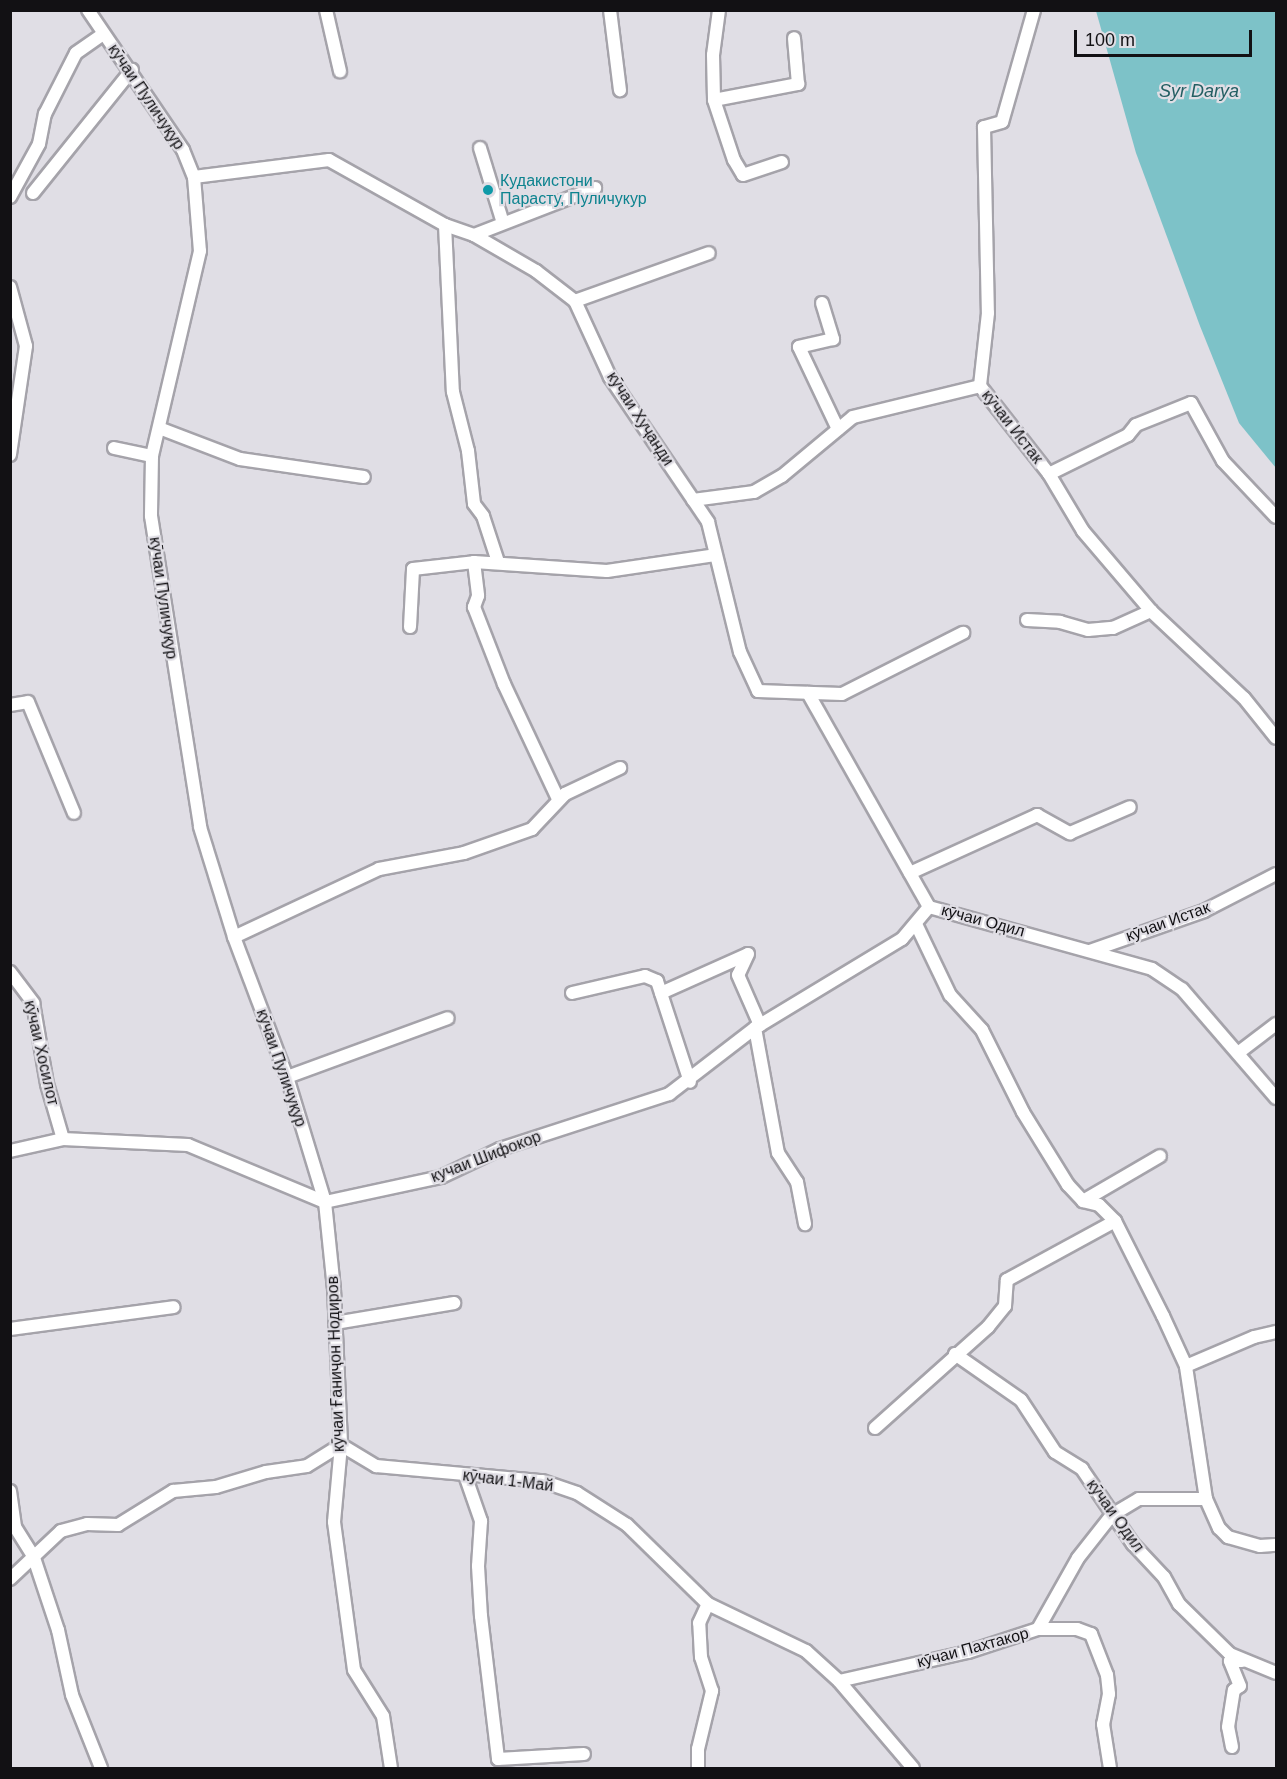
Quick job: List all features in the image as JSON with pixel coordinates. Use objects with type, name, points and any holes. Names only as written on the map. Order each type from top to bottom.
[{"type":"street","name":"кӯчаи Пуличуқур","points":[[88,10],[103,34],[132,70],[183,150],[194,177],[200,251],[152,456],[151,516],[188,764],[200,827],[234,937],[287,1077],[324,1202]]},
{"type":"street","points":[[326,10],[340,72]]},
{"type":"street","points":[[610,10],[620,90]]},
{"type":"street","points":[[719,10],[713,55],[714,100],[734,160],[743,175],[782,162]]},
{"type":"street","name":"кӯчаи Истак","points":[[1034,10],[1002,122],[984,127],[988,313],[980,386],[1049,474],[1083,531],[1151,611],[1244,698],[1276,738]]},
{"type":"street","points":[[10,197],[39,144],[45,114],[76,53],[103,34]]},
{"type":"street","points":[[714,100],[798,84],[794,38]]},
{"type":"street","points":[[33,194],[132,70]]},
{"type":"street","points":[[480,148],[503,223]]},
{"type":"street","name":"кӯчаи Хуҷанди","points":[[194,177],[329,159],[445,225],[474,235],[536,272],[575,301],[610,377],[708,522],[740,652],[758,691],[842,694],[963,633]]},
{"type":"street","points":[[474,235],[595,188]]},
{"type":"street","points":[[445,225],[453,392],[468,451],[474,504],[483,516],[498,562]]},
{"type":"street","points":[[575,301],[709,254]]},
{"type":"street","points":[[10,287],[26,346],[10,455]]},
{"type":"street","points":[[822,303],[833,339],[799,347],[838,429]]},
{"type":"street","points":[[10,372],[23,369]]},
{"type":"street","points":[[693,500],[754,492],[782,476],[853,417],[980,386]]},
{"type":"street","points":[[1049,474],[1128,435],[1136,425],[1191,402],[1223,461],[1276,517]]},
{"type":"street","points":[[159,428],[240,459],[364,477]]},
{"type":"street","points":[[114,448],[152,456]]},
{"type":"street","points":[[410,627],[413,569],[474,562],[498,562],[607,571],[715,555]]},
{"type":"street","points":[[474,562],[478,596],[474,607],[504,684],[558,799]]},
{"type":"street","points":[[1028,620],[1060,622],[1088,630],[1113,628],[1151,611]]},
{"type":"street","points":[[808,693],[929,907]]},
{"type":"street","points":[[10,705],[28,702],[74,813]]},
{"type":"street","points":[[234,937],[379,869],[464,853],[532,829],[558,799],[620,768]]},
{"type":"street","points":[[910,873],[1037,815],[1070,833],[1130,807]]},
{"type":"street","name":"кӯчаи Истак","points":[[1090,951],[1204,911],[1276,874]]},
{"type":"street","name":"кӯчаи Одил","points":[[1186,1366],[1115,1221],[1099,1205],[1083,1201],[1068,1185],[1023,1112],[982,1030],[950,995],[916,926],[929,907],[1152,969],[1182,989],[1276,1098]]},
{"type":"street","name":"кучаи Шифокор","points":[[324,1202],[441,1178],[500,1149],[669,1094],[690,1082],[758,1027],[902,939],[916,926]]},
{"type":"street","points":[[661,993],[748,954],[738,975],[758,1027],[778,1153],[797,1182],[805,1224]]},
{"type":"street","name":"кӯчаи Хосилот","points":[[10,972],[33,1003],[47,1084],[63,1139]]},
{"type":"street","points":[[572,993],[645,976],[657,981],[690,1082]]},
{"type":"street","points":[[287,1077],[448,1018]]},
{"type":"street","points":[[1238,1053],[1276,1023]]},
{"type":"street","points":[[10,1151],[63,1139],[188,1145],[324,1202]]},
{"type":"street","points":[[1083,1201],[1160,1156]]},
{"type":"street","name":"кӯчаи Ғаниҷон Нодиров","points":[[324,1202],[335,1323],[341,1445],[334,1522],[354,1670],[383,1716],[391,1768]]},
{"type":"street","points":[[875,1428],[1005,1306],[1007,1280],[1115,1221]]},
{"type":"street","points":[[335,1323],[454,1303]]},
{"type":"street","points":[[10,1329],[174,1307]]},
{"type":"street","points":[[1276,1332],[1254,1337],[1186,1366],[1206,1499],[1219,1528],[1228,1537],[1260,1546],[1276,1545]]},
{"type":"street","name":"кӯчаи Одил","points":[[955,1354],[1021,1400],[1055,1452],[1082,1469],[1132,1545],[1164,1577],[1179,1604],[1230,1654],[1276,1673]]},
{"type":"street","points":[[10,1579],[60,1531],[87,1524],[117,1525],[173,1491],[216,1487],[266,1472],[307,1466],[341,1445]]},
{"type":"street","name":"кӯчаи 1-Май","points":[[341,1445],[376,1466],[542,1481],[577,1493],[627,1525],[708,1604],[806,1651],[838,1681],[913,1768]]},
{"type":"street","points":[[465,1475],[481,1521],[479,1586],[501,1764],[584,1754]]},
{"type":"street","points":[[10,1491],[15,1527],[34,1558],[58,1630],[72,1695],[101,1768]]},
{"type":"street","name":"кӯчаи Пахтакор","points":[[838,1681],[968,1652],[1038,1629],[1078,1558],[1112,1515],[1139,1500],[1206,1499]]},
{"type":"street","points":[[698,1768],[698,1749],[712,1691],[701,1658],[699,1623],[708,1604]]},
{"type":"street","points":[[1038,1629],[1077,1629],[1091,1634],[1107,1675],[1109,1694],[1102,1724],[1110,1768]]},
{"type":"street","points":[[1232,1747],[1228,1727],[1234,1690],[1240,1686],[1230,1661],[1243,1661]]},
{"type":"water","name":"Syr Darya","points":[[1096,11],[1276,11],[1276,468],[1239,423],[1200,326],[1136,153]]},
{"type":"place","name":"Кудакистони Парасту, Пуличукур","points":[[488,190]]}]
